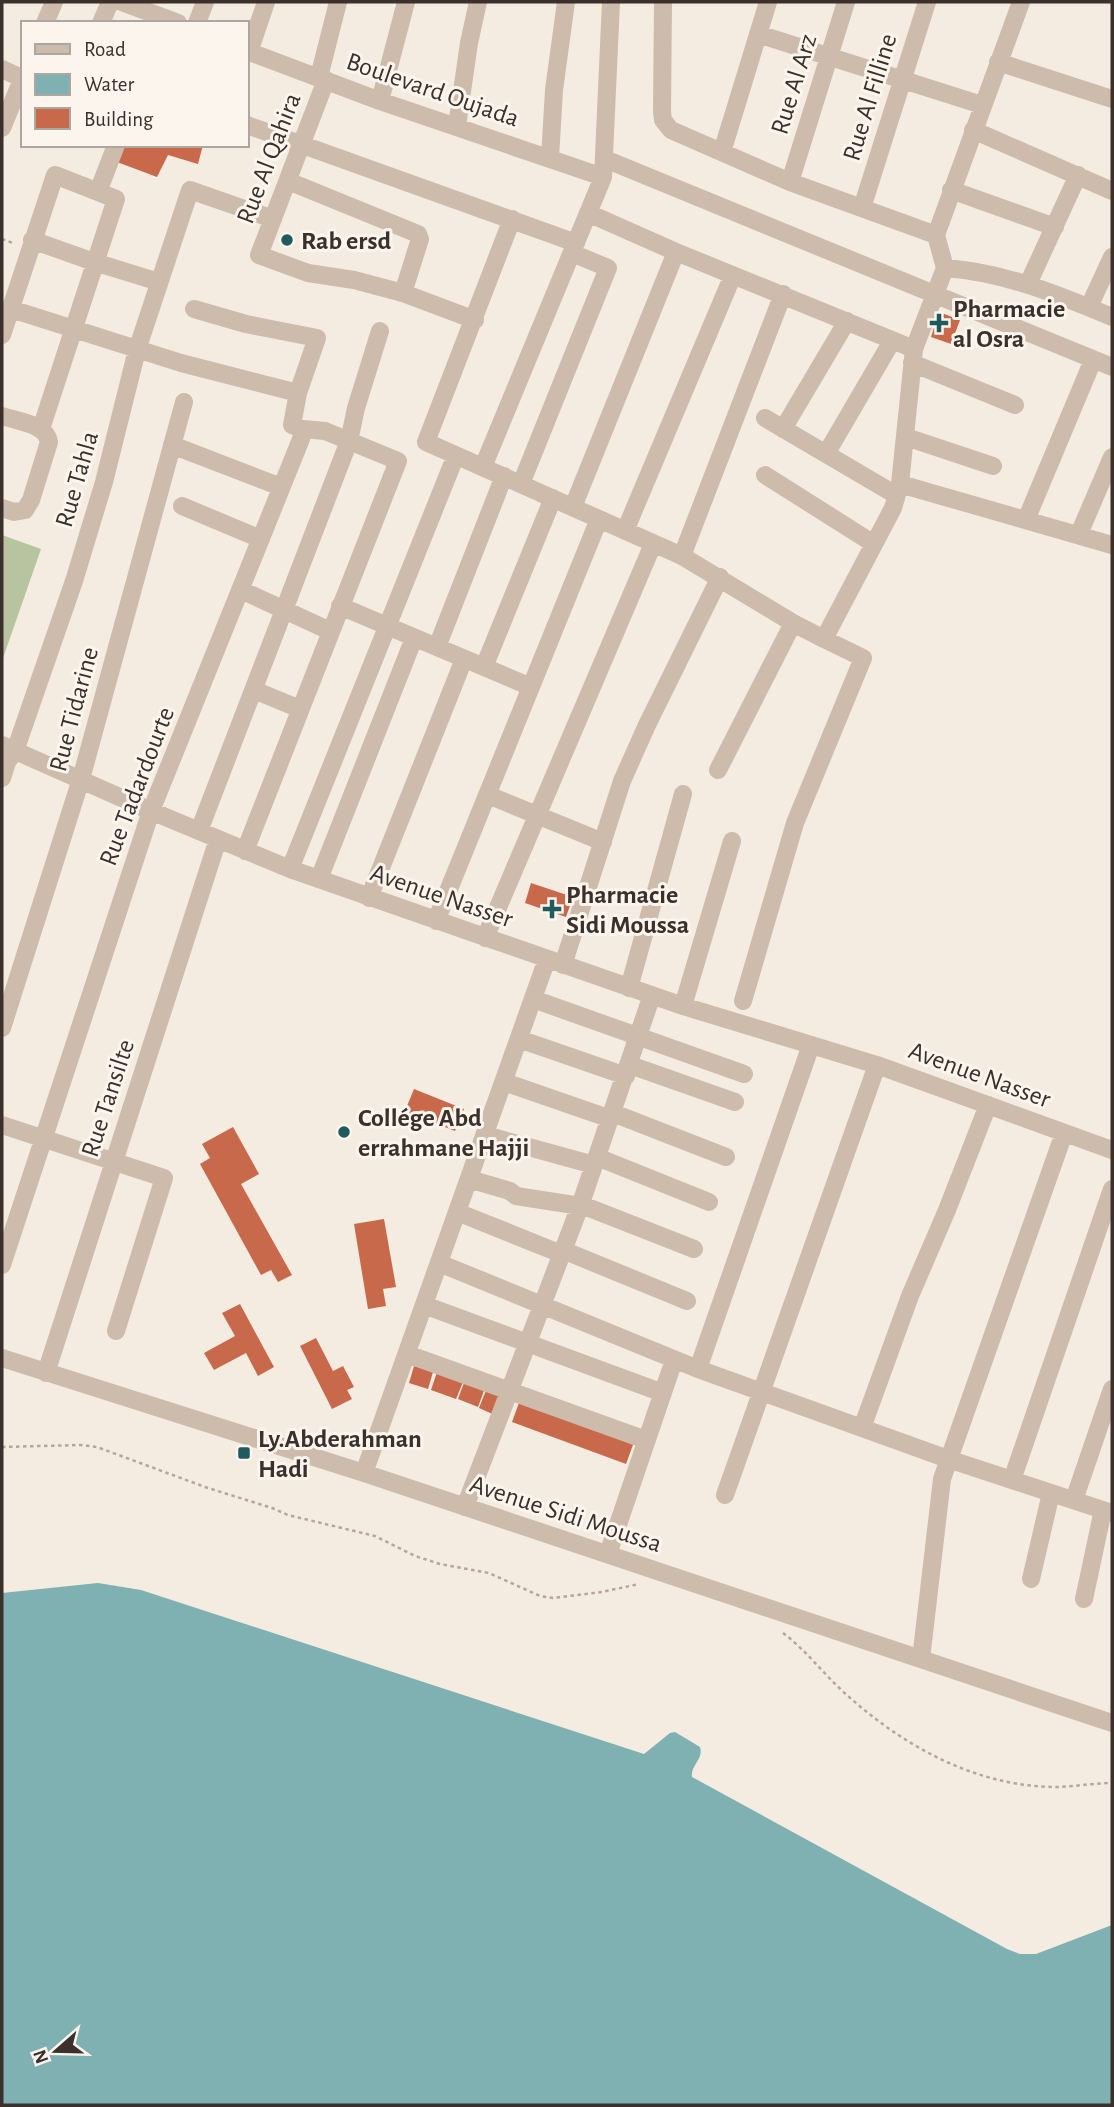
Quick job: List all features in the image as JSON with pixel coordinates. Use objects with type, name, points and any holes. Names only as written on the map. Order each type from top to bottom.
[{"type":"street","points":[[46,21],[54,2]]},
{"type":"street","points":[[102,21],[110,2]]},
{"type":"street","points":[[122,2],[173,21]]},
{"type":"street","points":[[198,21],[205,2]]},
{"type":"street","points":[[248,51],[266,2]]},
{"type":"street","name":"Rue Al Qahira","points":[[338,2],[323,78],[260,255],[308,272],[354,280],[403,293]]},
{"type":"street","points":[[380,101],[406,2]]},
{"type":"street","points":[[457,126],[478,2]]},
{"type":"street","points":[[550,158],[554,90],[566,2]]},
{"type":"street","points":[[483,467],[574,248],[604,168],[611,2]]},
{"type":"street","points":[[663,2],[663,120],[671,130],[790,182],[936,235]]},
{"type":"street","points":[[722,152],[768,2]]},
{"type":"street","name":"Rue Al Arz","points":[[790,182],[846,2]]},
{"type":"street","name":"Rue Al Filline","points":[[862,208],[927,2]]},
{"type":"street","points":[[824,639],[893,508],[906,437],[913,356],[945,268],[936,235],[1021,2]]},
{"type":"street","points":[[758,34],[982,105]]},
{"type":"street","name":"Boulevard Oujada","points":[[248,51],[380,101],[550,158],[604,168],[934,295],[1112,367]]},
{"type":"street","points":[[998,62],[1112,99]]},
{"type":"street","points":[[2,69],[21,77]]},
{"type":"street","points":[[2,128],[21,83]]},
{"type":"street","points":[[248,125],[512,219],[574,248],[608,268],[437,647]]},
{"type":"street","points":[[973,130],[1112,191]]},
{"type":"street","points":[[98,192],[115,147]]},
{"type":"street","points":[[2,335],[55,175],[116,199],[41,429]]},
{"type":"street","points":[[1028,284],[1078,175]]},
{"type":"street","points":[[288,181],[418,234],[420,239],[403,293],[475,320]]},
{"type":"street","name":"Rue Tahla","points":[[2,778],[9,748],[85,544],[137,351],[190,190],[273,219]]},
{"type":"street","points":[[951,190],[1055,227]]},
{"type":"street","points":[[588,213],[892,341],[913,356],[1015,405]]},
{"type":"street","points":[[512,219],[426,442],[682,556],[793,623],[863,658],[795,823],[740,1010]]},
{"type":"street","points":[[33,240],[159,282]]},
{"type":"street","points":[[573,507],[676,252]]},
{"type":"street","points":[[1089,307],[1112,257]]},
{"type":"street","points":[[945,268],[970,270],[1028,284],[1112,317]]},
{"type":"street","points":[[625,531],[733,275]]},
{"type":"street","points":[[682,556],[783,294]]},
{"type":"street","points":[[11,309],[137,351],[298,393]]},
{"type":"street","points":[[194,309],[246,324],[317,338],[298,393],[292,425],[325,431],[398,461],[245,851]]},
{"type":"street","points":[[783,429],[847,321]]},
{"type":"street","points":[[200,831],[349,441],[356,408],[380,331]]},
{"type":"street","points":[[826,454],[892,341]]},
{"type":"street","points":[[1026,520],[1093,360]]},
{"type":"street","name":"Rue Tidarine","points":[[2,1028],[81,779],[184,402]]},
{"type":"street","points":[[2,416],[41,429],[47,434],[49,442],[31,500],[25,510],[21,512],[2,508]]},
{"type":"street","points":[[765,418],[826,454],[898,490],[1026,520],[1112,545]]},
{"type":"street","name":"Rue Tadardourte","points":[[2,1265],[151,811],[303,429]]},
{"type":"street","points":[[906,437],[993,466]]},
{"type":"street","points":[[172,445],[281,487]]},
{"type":"street","points":[[290,869],[456,455]]},
{"type":"street","points":[[1079,534],[1112,457]]},
{"type":"street","points":[[765,475],[874,544]]},
{"type":"street","points":[[484,667],[553,498]]},
{"type":"street","points":[[182,506],[261,539]]},
{"type":"street","points":[[436,921],[599,519]]},
{"type":"street","points":[[485,938],[653,544]]},
{"type":"street","points":[[363,1473],[533,999],[555,962],[603,842],[622,781],[720,577]]},
{"type":"street","points":[[241,590],[330,631]]},
{"type":"street","points":[[340,606],[531,687]]},
{"type":"street","points":[[718,770],[793,623]]},
{"type":"street","points":[[319,880],[414,638]]},
{"type":"street","points":[[369,898],[464,659]]},
{"type":"street","points":[[254,690],[300,709]]},
{"type":"street","name":"Avenue Nasser","points":[[9,748],[151,811],[319,880],[683,1006],[740,1010],[811,1045],[877,1065],[1112,1150]]},
{"type":"street","points":[[628,988],[683,794]]},
{"type":"street","points":[[488,795],[603,842]]},
{"type":"street","name":"Rue Tansilte","points":[[46,1373],[218,839]]},
{"type":"street","points":[[683,1006],[732,841]]},
{"type":"street","points":[[465,1507],[580,1206],[652,995]]},
{"type":"street","points":[[533,999],[744,1074]]},
{"type":"street","points":[[519,1039],[735,1102]]},
{"type":"street","points":[[698,1369],[811,1045]]},
{"type":"street","points":[[725,1495],[877,1065]]},
{"type":"street","points":[[503,1083],[612,1116],[726,1157]]},
{"type":"street","points":[[862,1428],[909,1296],[947,1210],[988,1105]]},
{"type":"street","points":[[2,1125],[164,1178],[116,1331]]},
{"type":"street","points":[[921,1659],[943,1479],[948,1459],[1064,1133]]},
{"type":"street","points":[[485,1135],[596,1161],[709,1202]]},
{"type":"street","points":[[469,1178],[510,1191],[516,1196],[587,1207],[694,1249]]},
{"type":"street","points":[[1012,1479],[1112,1189]]},
{"type":"street","points":[[457,1212],[687,1301]]},
{"type":"street","points":[[439,1263],[698,1369],[948,1459],[1108,1512],[1084,1599]]},
{"type":"street","points":[[424,1306],[663,1393]]},
{"type":"street","points":[[407,1354],[646,1440]]},
{"type":"street","name":"Avenue Sidi Moussa","points":[[2,1358],[608,1554],[650,1576],[769,1610],[1112,1723]]},
{"type":"street","points":[[608,1554],[674,1360]]},
{"type":"street","points":[[1074,1500],[1112,1389]]},
{"type":"street","points":[[1031,1579],[1051,1493]]},
{"type":"path","points":[[2,1447],[97,1447],[288,1516],[375,1536],[415,1556],[440,1564],[489,1573],[540,1596],[566,1597],[602,1592],[639,1584],[650,1576]]},
{"type":"path","points":[[777,1629],[794,1641],[845,1694],[877,1721],[916,1746],[960,1769],[1015,1784],[1053,1787],[1112,1783]]},
{"type":"green space","points":[[2,535],[41,549],[2,661]]},
{"type":"water","points":[[98,1583],[141,1590],[644,1754],[675,1732],[700,1747],[692,1777],[1020,1954],[1036,1954],[1112,1925],[1112,2105],[2,2105],[2,1593]]},
{"type":"building","points":[[122,147],[202,147],[198,164],[168,155],[157,177],[117,162]]},
{"type":"building","points":[[939,312],[960,320],[951,344],[931,337]]},
{"type":"building","points":[[531,883],[573,897],[566,917],[525,903]]},
{"type":"building","points":[[414,1089],[464,1109],[455,1131],[405,1111]]},
{"type":"building","points":[[233,1127],[259,1174],[241,1184],[292,1275],[278,1282],[271,1270],[261,1275],[200,1164],[210,1158],[202,1144]]},
{"type":"building","points":[[384,1219],[396,1287],[383,1289],[386,1306],[368,1309],[354,1224]]},
{"type":"building","points":[[240,1304],[274,1367],[258,1376],[246,1353],[214,1370],[204,1353],[235,1336],[222,1313]]},
{"type":"building","points":[[316,1338],[333,1371],[343,1366],[354,1387],[347,1390],[352,1399],[332,1409],[300,1346]]},
{"type":"building","points":[[414,1366],[433,1372],[428,1389],[409,1383]]},
{"type":"building","points":[[437,1372],[463,1382],[456,1399],[431,1390]]},
{"type":"building","points":[[465,1380],[485,1388],[478,1407],[458,1399]]},
{"type":"building","points":[[487,1388],[505,1395],[497,1416],[479,1408]]},
{"type":"building","points":[[520,1400],[634,1442],[626,1464],[512,1422]]},
{"type":"place","name":"Rab ersd","points":[[287,240]]},
{"type":"place","name":"Pharmacie al Osra","points":[[939,323]]},
{"type":"place","name":"Pharmacie Sidi Moussa","points":[[552,909]]},
{"type":"place","name":"Collége Abd errahmane Hajji","points":[[344,1132]]},
{"type":"place","name":"Ly.Abderahman Hadi","points":[[244,1453]]}]
